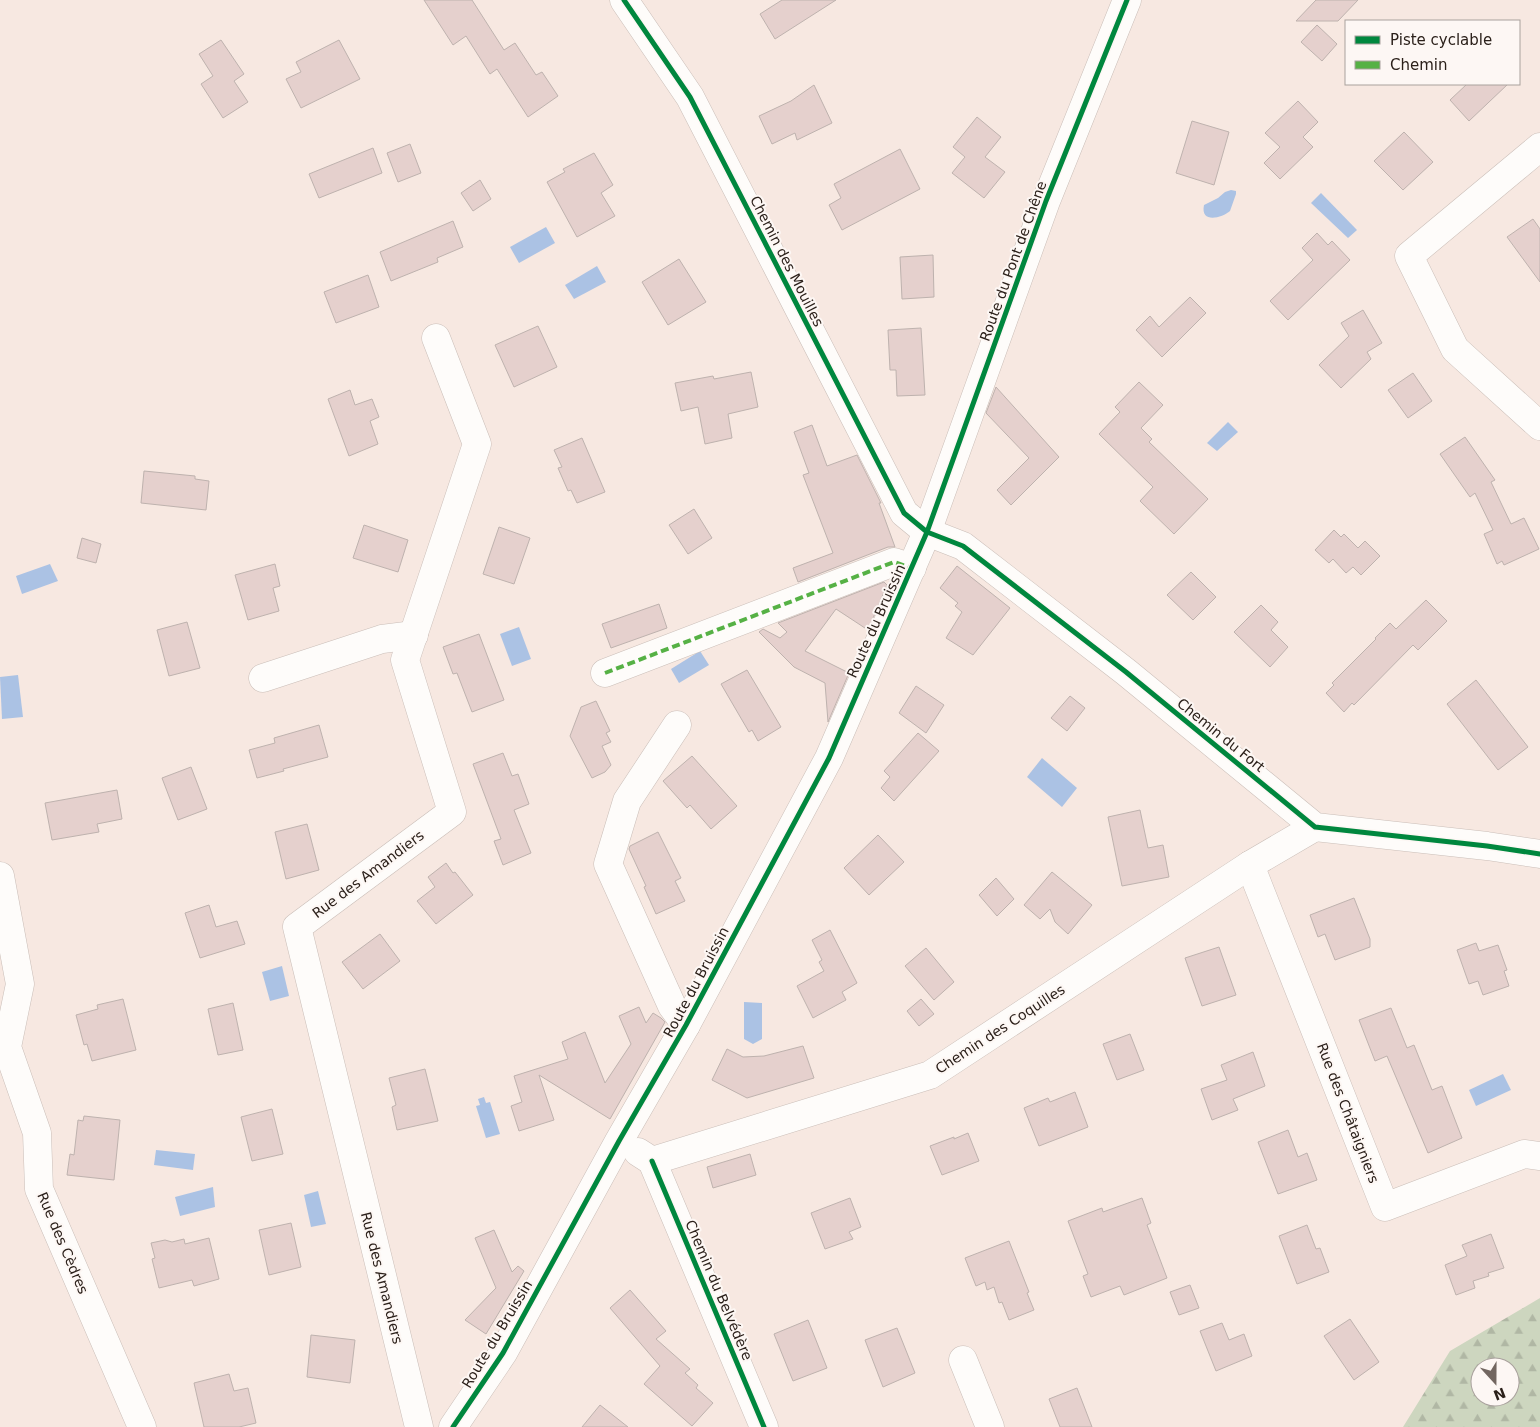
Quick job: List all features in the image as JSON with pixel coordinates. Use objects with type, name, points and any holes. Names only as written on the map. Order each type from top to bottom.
[{"type":"street","name":"Chemin des Mouilles","points":[[624,0],[690,97],[904,513],[927,532]]},
{"type":"street","name":"Route du Pont de Chêne","points":[[927,532],[1046,201],[1127,0]]},
{"type":"street","points":[[1540,147],[1409,256],[1455,349],[1540,426]]},
{"type":"street","name":"Rue des Amandiers","points":[[419,1427],[297,927],[452,812],[405,660],[477,444],[436,338]]},
{"type":"street","name":"Route du Bruissin","points":[[453,1427],[503,1353],[619,1141],[686,1025],[829,758],[927,532]]},
{"type":"street","name":"Chemin du Fort","points":[[927,532],[963,546],[1126,672],[1315,827]]},
{"type":"street","points":[[605,673],[894,562],[912,568]]},
{"type":"street","points":[[263,678],[382,639],[414,635]]},
{"type":"street","name":"Route du Bruissin","points":[[676,725],[627,801],[608,864],[672,1006],[686,1025]]},
{"type":"street","points":[[1315,827],[1487,846],[1540,854]]},
{"type":"street","name":"Chemin des Coquilles","points":[[652,1161],[930,1075],[1250,865],[1315,827]]},
{"type":"street","name":"Rue des Châtaigniers","points":[[1250,865],[1385,1207],[1524,1154],[1540,1156]]},
{"type":"street","name":"Rue des Cèdres","points":[[0,876],[20,984],[7,1047],[36,1133],[39,1189],[142,1427]]},
{"type":"street","points":[[619,1141],[652,1161]]},
{"type":"street","name":"Chemin du Belvédère","points":[[652,1161],[764,1427]]},
{"type":"street","points":[[963,1360],[990,1427]]},
{"type":"green space","points":[[1540,1298],[1540,1427],[1403,1427],[1450,1351]]},
{"type":"water","points":[[1231,190],[1236,191],[1236,194],[1230,211],[1222,216],[1212,218],[1205,215],[1204,205]]},
{"type":"water","points":[[1321,193],[1357,230],[1348,238],[1311,203]]},
{"type":"water","points":[[546,227],[555,243],[519,263],[510,247]]},
{"type":"water","points":[[597,266],[606,282],[574,299],[565,285]]},
{"type":"water","points":[[1228,422],[1238,432],[1217,451],[1207,443]]},
{"type":"water","points":[[50,564],[58,581],[22,594],[16,576]]},
{"type":"water","points":[[519,627],[531,659],[512,666],[500,634]]},
{"type":"water","points":[[700,651],[709,665],[679,683],[671,669]]},
{"type":"water","points":[[18,675],[23,717],[2,719],[0,677]]},
{"type":"water","points":[[1042,758],[1077,788],[1062,807],[1027,777]]},
{"type":"water","points":[[282,966],[289,996],[270,1001],[262,972]]},
{"type":"water","points":[[744,1002],[762,1003],[762,1039],[753,1044],[744,1039]]},
{"type":"water","points":[[1503,1074],[1511,1090],[1476,1106],[1469,1090]]},
{"type":"water","points":[[484,1097],[486,1103],[490,1102],[500,1134],[486,1138],[476,1106],[480,1105],[478,1099]]},
{"type":"water","points":[[156,1150],[195,1154],[193,1170],[154,1165]]},
{"type":"water","points":[[213,1187],[215,1207],[180,1216],[175,1197]]},
{"type":"water","points":[[318,1191],[326,1224],[311,1227],[304,1195]]},
{"type":"building","points":[[424,0],[472,0],[504,50],[515,43],[536,75],[542,72],[558,96],[528,117],[497,69],[490,74],[466,36],[453,45]]},
{"type":"building","points":[[782,0],[836,0],[775,39],[760,14]]},
{"type":"building","points":[[1316,0],[1358,0],[1338,21],[1296,21]]},
{"type":"building","points":[[1317,25],[1337,44],[1322,61],[1301,42]]},
{"type":"building","points":[[221,40],[244,74],[234,81],[248,102],[223,118],[201,84],[213,76],[199,54]]},
{"type":"building","points":[[339,40],[360,79],[301,108],[286,79],[301,72],[296,62]]},
{"type":"building","points":[[814,85],[832,123],[797,140],[795,133],[772,144],[759,116],[791,101]]},
{"type":"building","points":[[1466,85],[1507,85],[1469,121],[1450,100]]},
{"type":"building","points":[[1298,101],[1318,122],[1303,137],[1313,147],[1280,179],[1264,163],[1280,147],[1265,133]]},
{"type":"building","points":[[977,117],[1001,137],[985,157],[1005,172],[984,198],[952,173],[965,157],[953,147]]},
{"type":"building","points":[[1192,121],[1229,132],[1214,185],[1176,173]]},
{"type":"building","points":[[1404,132],[1433,162],[1403,190],[1374,161]]},
{"type":"building","points":[[410,144],[421,173],[398,182],[387,153]]},
{"type":"building","points":[[373,148],[382,173],[319,198],[309,174]]},
{"type":"building","points":[[900,149],[920,189],[842,230],[829,205],[841,198],[834,184]]},
{"type":"building","points":[[594,153],[613,185],[601,193],[615,216],[577,237],[547,182],[565,172],[563,169]]},
{"type":"building","points":[[480,180],[491,199],[473,211],[461,193]]},
{"type":"building","points":[[1533,219],[1540,229],[1540,282],[1507,237]]},
{"type":"building","points":[[453,221],[463,247],[437,258],[438,262],[391,281],[380,252]]},
{"type":"building","points":[[1317,233],[1328,245],[1332,241],[1350,260],[1288,320],[1270,301],[1313,260],[1302,248]]},
{"type":"building","points":[[933,255],[934,297],[902,299],[900,257]]},
{"type":"building","points":[[679,259],[706,302],[668,325],[642,282]]},
{"type":"building","points":[[368,275],[379,307],[336,323],[324,292]]},
{"type":"building","points":[[1190,297],[1206,313],[1162,357],[1136,330],[1150,316],[1159,327]]},
{"type":"building","points":[[1363,310],[1382,343],[1367,352],[1371,359],[1341,388],[1319,365],[1349,336],[1341,323]]},
{"type":"building","points":[[538,326],[557,367],[514,387],[495,345]]},
{"type":"building","points":[[921,328],[925,395],[897,396],[896,370],[890,370],[888,330]]},
{"type":"building","points":[[751,372],[758,407],[728,414],[732,438],[705,444],[698,407],[681,411],[675,383],[713,376],[714,379]]},
{"type":"building","points":[[1413,373],[1432,401],[1408,418],[1388,390]]},
{"type":"building","points":[[1139,382],[1163,405],[1141,428],[1152,439],[1149,442],[1208,499],[1174,534],[1140,501],[1153,487],[1099,434],[1120,412],[1115,407]]},
{"type":"building","points":[[996,387],[1059,457],[1011,505],[997,490],[1029,458],[986,413]]},
{"type":"building","points":[[350,390],[355,405],[372,399],[379,417],[370,421],[378,444],[349,456],[328,399]]},
{"type":"building","points":[[812,425],[827,466],[857,455],[881,503],[879,503],[895,547],[888,547],[798,582],[793,568],[833,553],[803,475],[809,473],[794,432]]},
{"type":"building","points":[[1465,437],[1495,480],[1491,482],[1511,524],[1524,518],[1539,549],[1504,565],[1502,561],[1497,564],[1484,534],[1493,530],[1475,493],[1470,497],[1440,454]]},
{"type":"building","points":[[582,438],[605,492],[577,503],[571,490],[568,491],[558,468],[562,467],[554,450]]},
{"type":"building","points":[[144,471],[195,476],[195,479],[209,481],[206,510],[141,503]]},
{"type":"building","points":[[694,509],[712,538],[688,554],[669,525]]},
{"type":"building","points":[[364,525],[408,540],[398,572],[353,558]]},
{"type":"building","points":[[499,527],[530,538],[514,584],[483,574]]},
{"type":"building","points":[[1334,530],[1341,537],[1344,534],[1358,548],[1365,541],[1380,556],[1361,575],[1353,567],[1346,573],[1333,559],[1329,563],[1315,550]]},
{"type":"building","points":[[82,538],[101,544],[96,563],[77,558]]},
{"type":"building","points":[[275,564],[280,586],[273,588],[279,611],[248,620],[235,575]]},
{"type":"building","points":[[957,566],[1010,608],[973,655],[946,638],[962,612],[955,606],[958,603],[940,588]]},
{"type":"building","points":[[1191,572],[1216,597],[1193,620],[1167,595]]},
{"type":"building","points":[[884,582],[887,585],[868,630],[836,609],[805,651],[849,673],[828,722],[825,683],[794,667],[759,632],[763,629],[780,638],[787,632],[778,623]]},
{"type":"building","points":[[1426,600],[1447,621],[1418,650],[1413,645],[1354,705],[1352,703],[1344,712],[1326,693],[1334,685],[1332,683],[1390,623],[1396,629]]},
{"type":"building","points":[[659,604],[667,628],[611,648],[602,624]]},
{"type":"building","points":[[1261,605],[1278,622],[1271,630],[1288,647],[1270,667],[1234,632]]},
{"type":"building","points":[[187,622],[200,668],[169,676],[157,630]]},
{"type":"building","points":[[479,634],[504,700],[472,712],[457,673],[453,674],[443,647]]},
{"type":"building","points":[[747,670],[781,727],[758,741],[752,730],[749,732],[721,684]]},
{"type":"building","points":[[1476,680],[1528,747],[1498,770],[1447,704]]},
{"type":"building","points":[[916,686],[944,705],[926,733],[899,713]]},
{"type":"building","points":[[1070,696],[1085,708],[1067,731],[1051,718]]},
{"type":"building","points":[[596,701],[610,731],[606,733],[611,742],[602,746],[611,765],[605,772],[592,778],[570,736],[581,707]]},
{"type":"building","points":[[319,725],[328,757],[257,778],[249,750],[275,743],[274,738]]},
{"type":"building","points":[[918,733],[939,751],[894,801],[881,788],[890,777],[884,771]]},
{"type":"building","points":[[503,753],[512,776],[518,774],[529,804],[514,810],[531,853],[503,865],[494,841],[501,839],[473,764]]},
{"type":"building","points":[[692,756],[737,806],[711,829],[690,805],[687,808],[663,781]]},
{"type":"building","points":[[191,767],[207,809],[178,820],[162,778]]},
{"type":"building","points":[[117,790],[122,819],[97,824],[99,832],[52,840],[45,803]]},
{"type":"building","points":[[1140,810],[1148,848],[1163,845],[1169,877],[1122,886],[1108,817]]},
{"type":"building","points":[[307,824],[319,870],[286,879],[275,832]]},
{"type":"building","points":[[658,832],[681,878],[675,881],[685,901],[656,914],[644,887],[646,886],[629,849],[630,846]]},
{"type":"building","points":[[878,835],[904,862],[869,895],[844,868]]},
{"type":"building","points":[[446,863],[473,895],[436,924],[417,901],[435,887],[428,877]]},
{"type":"building","points":[[1052,872],[1092,905],[1068,934],[1055,922],[1050,909],[1040,919],[1024,905]]},
{"type":"building","points":[[996,878],[1014,899],[997,916],[979,895]]},
{"type":"building","points":[[1354,898],[1370,939],[1370,947],[1335,960],[1325,934],[1318,937],[1310,915]]},
{"type":"building","points":[[209,905],[216,927],[237,921],[245,944],[200,958],[185,913]]},
{"type":"building","points":[[830,930],[857,983],[842,992],[846,1000],[813,1018],[797,986],[824,971],[819,962],[822,960],[812,940]]},
{"type":"building","points":[[380,934],[400,961],[363,989],[342,962]]},
{"type":"building","points":[[1476,943],[1479,951],[1498,945],[1507,970],[1504,971],[1509,986],[1483,995],[1478,981],[1469,984],[1457,950]]},
{"type":"building","points":[[1219,947],[1236,995],[1202,1006],[1185,958]]},
{"type":"building","points":[[926,948],[954,982],[934,1000],[905,966]]},
{"type":"building","points":[[123,999],[136,1050],[92,1061],[87,1044],[84,1045],[76,1015],[98,1009],[97,1005]]},
{"type":"building","points":[[921,999],[934,1014],[919,1026],[907,1011]]},
{"type":"building","points":[[233,1003],[243,1050],[218,1055],[208,1009]]},
{"type":"building","points":[[639,1007],[646,1023],[653,1013],[665,1022],[610,1119],[539,1075],[554,1120],[519,1131],[511,1106],[522,1102],[514,1076],[568,1059],[562,1042],[585,1032],[605,1083],[631,1044],[619,1016]]},
{"type":"building","points":[[1391,1008],[1407,1048],[1414,1045],[1432,1090],[1442,1086],[1462,1138],[1428,1153],[1387,1056],[1375,1061],[1359,1020]]},
{"type":"building","points":[[1130,1034],[1144,1070],[1117,1080],[1103,1044]]},
{"type":"building","points":[[803,1046],[814,1078],[747,1098],[712,1080],[727,1049],[743,1057],[764,1056]]},
{"type":"building","points":[[1253,1052],[1265,1086],[1233,1099],[1238,1110],[1212,1120],[1201,1089],[1227,1080],[1221,1065]]},
{"type":"building","points":[[425,1069],[438,1121],[397,1130],[392,1107],[396,1105],[389,1078]]},
{"type":"building","points":[[1075,1092],[1088,1127],[1039,1146],[1024,1108],[1048,1098],[1050,1102]]},
{"type":"building","points":[[272,1109],[283,1154],[252,1161],[241,1117]]},
{"type":"building","points":[[84,1116],[120,1120],[114,1180],[67,1175],[70,1154],[74,1155],[78,1120],[83,1121]]},
{"type":"building","points":[[1288,1130],[1298,1157],[1307,1153],[1317,1180],[1278,1194],[1258,1142]]},
{"type":"building","points":[[968,1133],[979,1161],[942,1175],[930,1146]]},
{"type":"building","points":[[750,1154],[756,1175],[713,1188],[707,1167]]},
{"type":"building","points":[[850,1198],[861,1227],[849,1232],[853,1239],[825,1249],[811,1213]]},
{"type":"building","points":[[1142,1198],[1151,1223],[1147,1225],[1167,1278],[1124,1295],[1120,1286],[1091,1297],[1083,1276],[1088,1274],[1068,1221],[1102,1208],[1103,1212]]},
{"type":"building","points":[[291,1223],[301,1267],[269,1275],[259,1230]]},
{"type":"building","points":[[1307,1225],[1316,1249],[1320,1248],[1329,1272],[1297,1284],[1279,1236]]},
{"type":"building","points":[[494,1230],[512,1272],[518,1266],[524,1271],[486,1334],[465,1320],[496,1288],[475,1238]]},
{"type":"building","points":[[1491,1234],[1504,1268],[1488,1273],[1489,1276],[1473,1281],[1475,1288],[1456,1295],[1445,1265],[1467,1256],[1462,1245]]},
{"type":"building","points":[[209,1238],[219,1279],[194,1286],[192,1280],[159,1288],[152,1259],[155,1258],[151,1243],[165,1240],[172,1242],[184,1239],[185,1244]]},
{"type":"building","points":[[1009,1241],[1034,1310],[1009,1320],[1002,1302],[999,1303],[994,1287],[987,1290],[985,1282],[976,1286],[965,1258]]},
{"type":"building","points":[[1190,1285],[1199,1308],[1179,1315],[1170,1292]]},
{"type":"building","points":[[630,1290],[666,1331],[656,1339],[690,1369],[685,1373],[698,1385],[696,1388],[713,1403],[692,1426],[644,1384],[660,1366],[610,1308]]},
{"type":"building","points":[[1350,1319],[1379,1362],[1354,1380],[1324,1336]]},
{"type":"building","points":[[808,1320],[827,1368],[793,1381],[774,1334]]},
{"type":"building","points":[[1222,1323],[1229,1340],[1244,1334],[1252,1356],[1216,1371],[1200,1331]]},
{"type":"building","points":[[897,1328],[915,1373],[883,1387],[865,1340]]},
{"type":"building","points":[[311,1335],[355,1340],[350,1383],[307,1377]]},
{"type":"building","points":[[229,1374],[234,1391],[248,1388],[256,1423],[239,1427],[204,1427],[194,1383]]},
{"type":"building","points":[[1077,1388],[1092,1427],[1060,1427],[1049,1399]]},
{"type":"building","points":[[600,1405],[628,1427],[582,1427]]},
{"type":"marked path","points":[[605,673],[894,562],[912,568]]},
{"type":"cycle path","points":[[624,0],[690,97],[904,513],[927,532],[963,546],[1126,672],[1315,827],[1487,846],[1540,854]]},
{"type":"cycle path","points":[[453,1427],[503,1353],[619,1141],[686,1025],[829,758],[927,532],[1046,201],[1127,0]]},
{"type":"cycle path","points":[[652,1161],[764,1427]]}]
